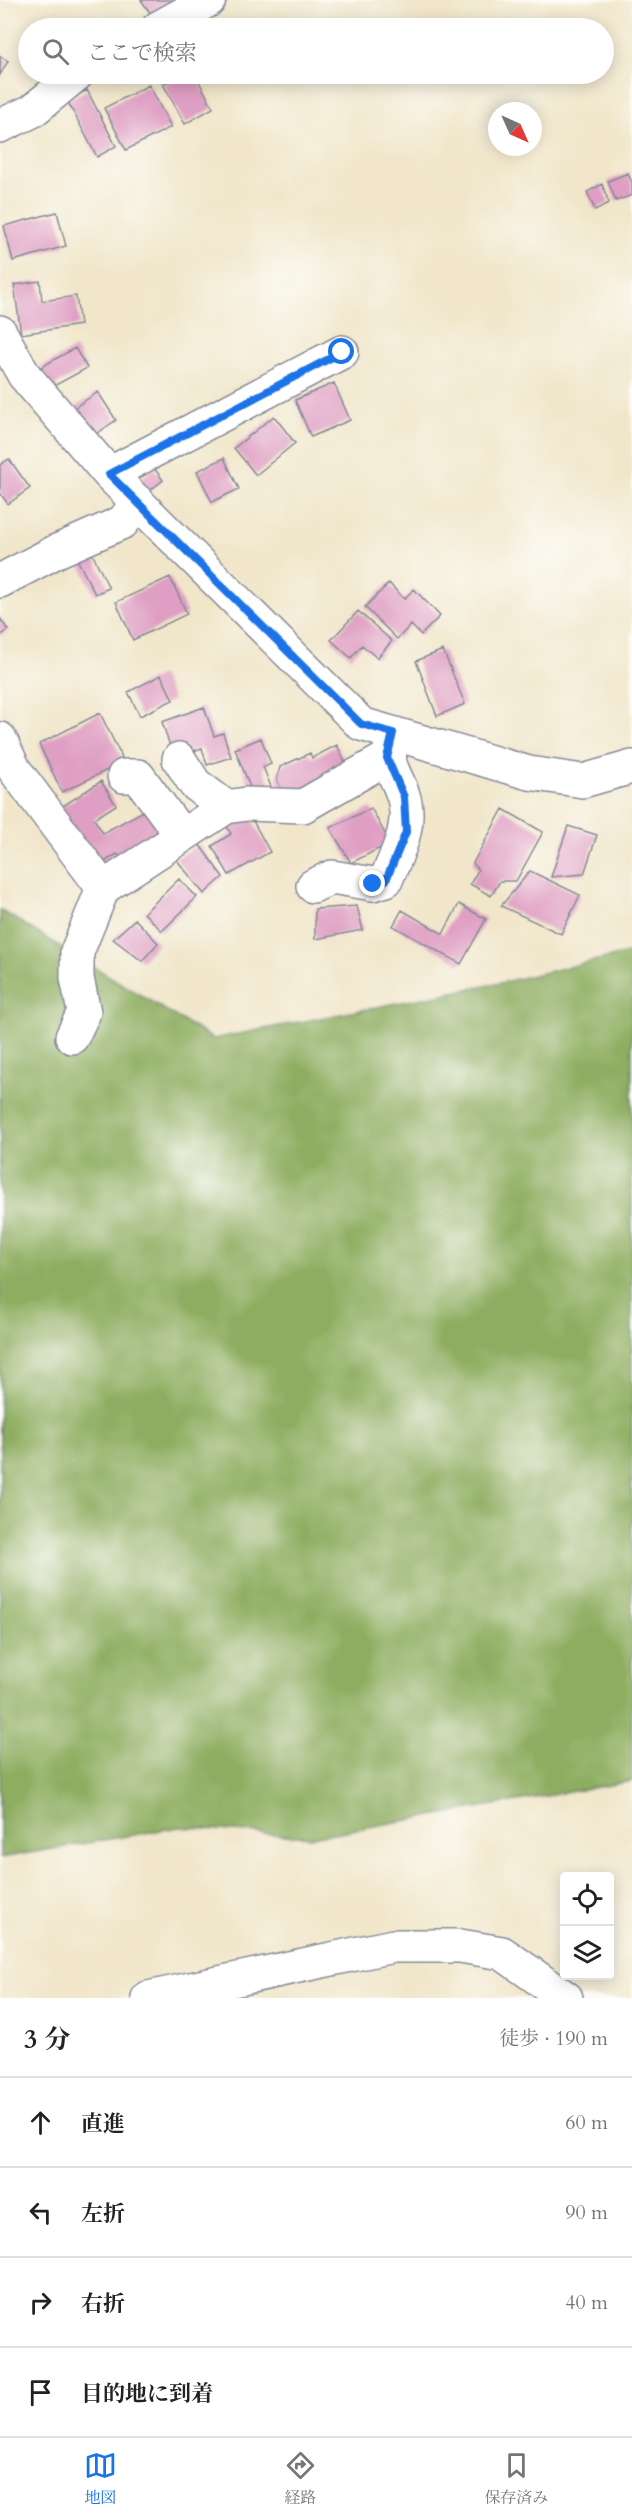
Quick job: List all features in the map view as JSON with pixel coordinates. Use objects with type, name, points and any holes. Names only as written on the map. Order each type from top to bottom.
[{"type":"street","points":[[176,18],[209,0]]},
{"type":"street","points":[[0,126],[32,111],[65,84]]},
{"type":"street","points":[[0,332],[24,375],[109,474],[361,724],[390,746],[583,781],[632,767]]},
{"type":"street","points":[[109,474],[342,352]]},
{"type":"street","points":[[0,581],[57,551],[123,522],[138,502]]},
{"type":"street","points":[[0,739],[14,769],[103,888]]},
{"type":"street","points":[[72,1037],[84,1012],[77,978],[77,952],[103,888],[226,807],[246,804],[303,806],[390,746]]},
{"type":"street","points":[[313,886],[332,877],[373,884],[386,880],[406,832],[404,797],[390,746]]},
{"type":"street","points":[[179,759],[195,784],[226,807]]},
{"type":"street","points":[[124,776],[138,776],[182,836]]},
{"type":"street","points":[[148,1998],[393,1946],[460,1946],[502,1953],[530,1988],[566,1998]]},
{"type":"green space","points":[[0,910],[213,1039],[500,983],[632,952],[632,1781],[311,1837],[179,1827],[0,1858]]},
{"type":"building","points":[[141,0],[179,0],[153,17]]},
{"type":"building","points":[[0,56],[8,61],[0,75]]},
{"type":"building","points":[[163,84],[200,84],[213,108],[185,124]]},
{"type":"building","points":[[149,85],[171,127],[126,150],[104,108]]},
{"type":"building","points":[[87,90],[116,146],[97,157],[67,100]]},
{"type":"building","points":[[628,173],[632,183],[632,195],[616,201],[608,181]]},
{"type":"building","points":[[602,184],[609,203],[595,210],[587,192]]},
{"type":"building","points":[[57,212],[66,246],[13,261],[4,226]]},
{"type":"building","points":[[40,281],[42,301],[76,296],[80,325],[21,334],[14,285]]},
{"type":"building","points":[[75,348],[87,368],[52,387],[41,367]]},
{"type":"building","points":[[334,383],[350,420],[311,437],[295,400]]},
{"type":"building","points":[[98,392],[116,420],[92,437],[74,408]]},
{"type":"building","points":[[274,416],[295,443],[256,475],[234,448]]},
{"type":"building","points":[[224,458],[239,489],[212,502],[197,471]]},
{"type":"building","points":[[9,459],[30,488],[8,504],[0,493],[0,465]]},
{"type":"building","points":[[154,468],[163,480],[148,492],[138,480]]},
{"type":"building","points":[[90,549],[109,588],[95,594],[76,557]]},
{"type":"building","points":[[170,577],[187,614],[133,640],[116,602]]},
{"type":"building","points":[[389,583],[404,599],[414,589],[440,616],[421,635],[411,625],[397,639],[365,607]]},
{"type":"building","points":[[358,611],[392,641],[377,658],[362,645],[351,658],[331,640]]},
{"type":"building","points":[[0,618],[8,630],[0,636]]},
{"type":"building","points":[[443,650],[465,704],[437,716],[416,661]]},
{"type":"building","points":[[161,675],[173,700],[140,716],[128,692]]},
{"type":"building","points":[[204,707],[214,736],[223,733],[231,757],[207,765],[202,748],[174,758],[162,722]]},
{"type":"building","points":[[100,713],[124,762],[62,792],[39,744]]},
{"type":"building","points":[[261,738],[271,764],[263,767],[272,789],[254,797],[235,749]]},
{"type":"building","points":[[337,745],[350,772],[288,802],[277,780],[280,767],[310,753],[312,758]]},
{"type":"building","points":[[101,781],[116,805],[94,819],[103,833],[147,809],[162,835],[123,858],[117,854],[95,868],[57,810]]},
{"type":"building","points":[[371,808],[390,843],[351,863],[330,828]]},
{"type":"building","points":[[503,809],[543,832],[516,881],[500,881],[491,896],[470,884],[478,870],[473,863]]},
{"type":"building","points":[[248,812],[270,852],[229,875],[212,846],[231,834],[226,825]]},
{"type":"building","points":[[568,826],[597,835],[584,874],[551,877]]},
{"type":"building","points":[[199,844],[223,877],[204,894],[176,859]]},
{"type":"building","points":[[530,871],[580,895],[561,934],[501,906]]},
{"type":"building","points":[[179,879],[197,897],[162,931],[144,913]]},
{"type":"building","points":[[459,904],[486,919],[461,964],[393,926],[402,910],[443,934]]},
{"type":"building","points":[[357,906],[363,930],[315,939],[315,909]]},
{"type":"building","points":[[135,919],[158,943],[142,961],[113,939]]},
{"type":"route","points":[[342,352],[109,474],[361,724],[393,733],[387,758],[404,797],[406,832],[386,880],[373,884]]}]
